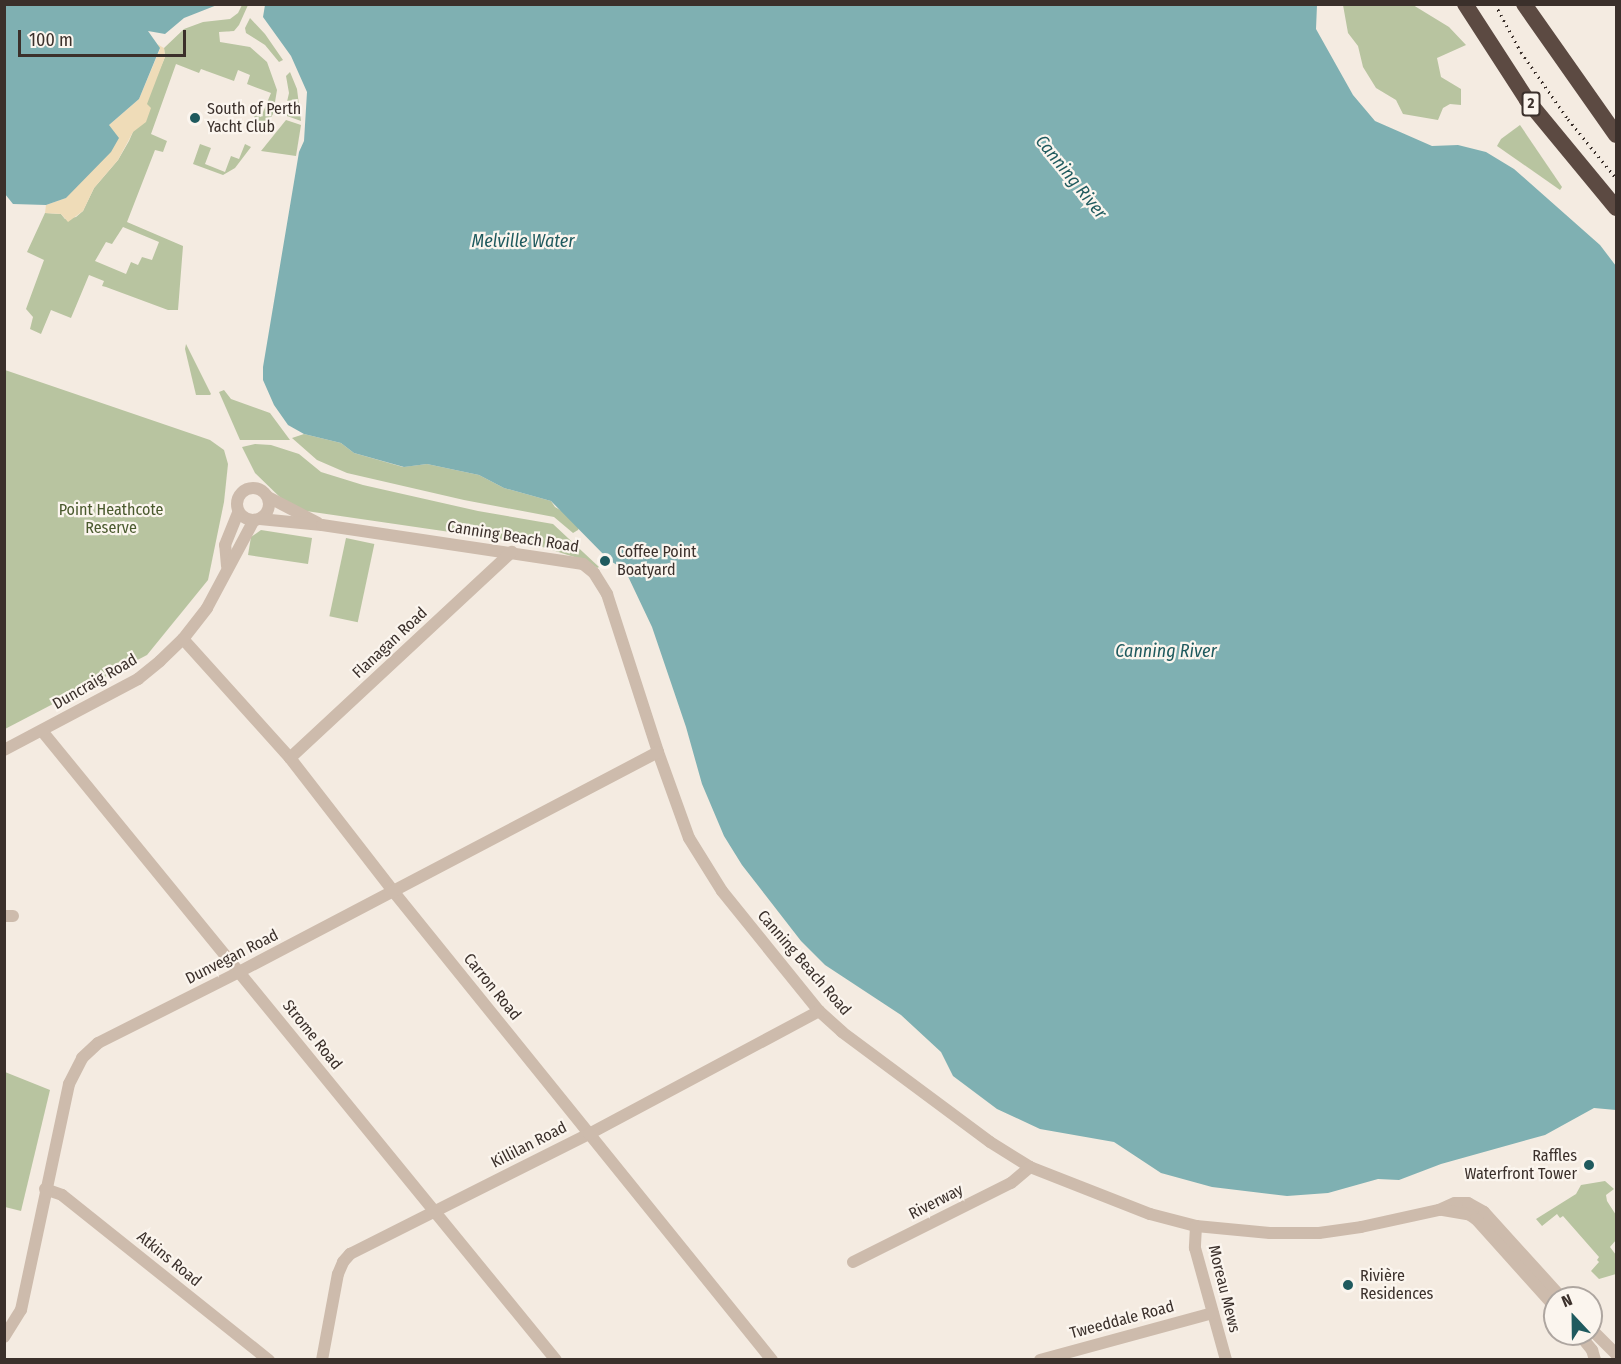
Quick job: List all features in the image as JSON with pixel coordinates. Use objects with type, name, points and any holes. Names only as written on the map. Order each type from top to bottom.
[{"type":"highway","name":"2","points":[[1465,4],[1527,100],[1613,204]]},
{"type":"highway","points":[[1524,4],[1591,102],[1617,135]]},
{"type":"street","points":[[245,489],[260,489],[268,497],[268,510],[257,520],[244,518],[238,512],[238,498],[245,489]]},
{"type":"street","name":"Canning Beach Road","points":[[268,497],[322,525]]},
{"type":"street","name":"Duncraig Road","points":[[227,566],[225,545],[238,512]]},
{"type":"street","name":"Duncraig Road","points":[[4,750],[138,679],[183,639],[207,608],[227,566],[257,520]]},
{"type":"street","name":"Canning Beach Road","points":[[257,520],[322,525],[583,564],[601,582],[617,622],[658,752],[689,838],[723,891],[819,1011],[842,1032],[990,1142],[1030,1167],[1150,1214],[1196,1226],[1270,1233],[1320,1233],[1439,1210],[1460,1202],[1474,1205],[1551,1286]]},
{"type":"street","name":"Flanagan Road","points":[[290,758],[512,552]]},
{"type":"street","name":"Carron Road","points":[[183,639],[290,758],[393,891],[772,1359]]},
{"type":"street","name":"Strome Road","points":[[42,731],[556,1359]]},
{"type":"street","name":"Dunvegan Road","points":[[4,1337],[21,1310],[69,1084],[82,1058],[98,1043],[239,972],[658,752]]},
{"type":"street","name":"Killilan Road","points":[[322,1359],[338,1274],[343,1262],[356,1250],[589,1134],[819,1011]]},
{"type":"street","name":"Riverway","points":[[853,1262],[1011,1183],[1030,1167]]},
{"type":"street","name":"Atkins Road","points":[[45,1189],[62,1195],[269,1359]]},
{"type":"street","name":"Canning Beach Road","points":[[1439,1210],[1470,1215],[1476,1219],[1543,1294]]},
{"type":"street","name":"Moreau Mews","points":[[1196,1226],[1195,1248],[1226,1359]]},
{"type":"street","name":"Tweeddale Road","points":[[1040,1359],[1213,1313]]},
{"type":"street","points":[[1603,1341],[1617,1354]]},
{"type":"green space","points":[[242,5],[248,5],[234,31],[219,32],[220,42],[250,47],[267,62],[277,90],[273,114],[265,128],[252,123],[255,115],[261,117],[271,93],[247,84],[250,75],[238,70],[234,81],[201,69],[199,73],[176,64],[151,134],[167,141],[163,152],[155,150],[127,222],[183,246],[178,310],[168,310],[102,286],[104,281],[89,275],[71,318],[51,310],[41,334],[30,329],[33,317],[26,309],[44,260],[27,252],[45,213],[61,214],[65,219],[76,217],[83,211],[94,188],[118,160],[129,141],[165,57],[164,48],[184,29],[203,22],[230,19],[238,13]],"holes":[[[123,227],[159,242],[152,260],[142,257],[138,265],[131,262],[126,274],[95,261],[106,242],[112,244]]]},
{"type":"green space","points":[[1343,5],[1413,5],[1449,27],[1466,45],[1437,58],[1441,77],[1461,89],[1461,105],[1450,104],[1443,108],[1438,120],[1403,114],[1396,100],[1376,88],[1363,67],[1358,46],[1348,33]]},
{"type":"green space","points":[[250,18],[265,34],[283,60],[279,62],[265,45],[246,33],[245,28]]},
{"type":"green space","points":[[290,72],[297,89],[301,121],[284,115],[289,93],[286,76]]},
{"type":"green space","points":[[286,120],[301,125],[296,156],[261,151]]},
{"type":"green space","points":[[1520,125],[1562,187],[1560,190],[1497,146],[1501,139]]},
{"type":"green space","points":[[200,144],[211,148],[205,164],[225,172],[231,156],[239,159],[245,144],[251,147],[235,168],[223,175],[193,164]]},
{"type":"green space","points":[[186,344],[210,395],[196,395],[185,349]]},
{"type":"green space","name":"Point Heathcote Reserve","points":[[5,370],[210,440],[224,450],[228,464],[224,502],[208,580],[147,655],[5,729]]},
{"type":"green space","points":[[224,390],[231,399],[270,413],[290,440],[240,440],[219,392]]},
{"type":"green space","points":[[304,434],[341,443],[354,453],[403,467],[427,464],[479,475],[504,488],[551,501],[555,507],[581,522],[578,530],[573,533],[554,517],[464,500],[347,473],[317,460],[292,438]]},
{"type":"green space","points":[[255,444],[271,445],[299,454],[321,472],[363,485],[478,511],[553,524],[599,567],[533,544],[306,511],[286,503],[255,473],[242,447]]},
{"type":"green space","points":[[261,530],[312,538],[308,564],[248,555],[251,537]]},
{"type":"green space","points":[[346,538],[374,544],[358,622],[329,616]]},
{"type":"green space","points":[[5,1072],[50,1090],[21,1211],[5,1207]]},
{"type":"green space","points":[[1605,1181],[1614,1189],[1606,1195],[1616,1215],[1616,1240],[1610,1247],[1616,1255],[1616,1274],[1599,1279],[1591,1271],[1599,1262],[1597,1260],[1599,1257],[1563,1216],[1560,1218],[1557,1214],[1542,1226],[1536,1219],[1576,1194],[1581,1185]]},
{"type":"sand","points":[[157,44],[164,48],[165,57],[147,104],[151,108],[146,122],[133,132],[118,160],[94,188],[83,211],[68,222],[61,214],[45,213],[46,205],[66,198],[109,125],[139,99],[160,49]]},
{"type":"water","points":[[4,5],[217,5],[184,18],[165,34],[148,31],[160,48],[139,99],[109,125],[119,138],[111,152],[66,198],[46,205],[13,204],[5,194]]},
{"type":"water","name":"Canning River","points":[[265,5],[1317,5],[1316,29],[1353,95],[1375,121],[1432,146],[1458,145],[1486,152],[1514,169],[1600,245],[1616,266],[1616,1110],[1594,1108],[1545,1135],[1441,1164],[1399,1180],[1378,1179],[1328,1193],[1287,1196],[1212,1187],[1161,1173],[1114,1142],[1040,1129],[997,1109],[953,1076],[941,1052],[901,1015],[825,965],[801,941],[742,865],[724,836],[702,784],[686,727],[652,627],[625,570],[609,560],[551,501],[504,488],[479,475],[427,464],[404,467],[354,453],[341,443],[304,434],[288,425],[274,405],[263,380],[263,367],[299,152],[304,141],[307,92],[291,56],[263,17]]},
{"type":"railway","points":[[1495,4],[1521,52],[1568,119],[1616,178]]},
{"type":"place","name":"South of Perth Yacht Club","points":[[195,118]]},
{"type":"place","name":"Coffee Point Boatyard","points":[[605,561]]},
{"type":"place","name":"Raffles Waterfront Tower","points":[[1589,1165]]},
{"type":"place","name":"Rivière Residences","points":[[1348,1285]]},
{"type":"water label","name":"Melville Water","points":[[523,241]]}]
